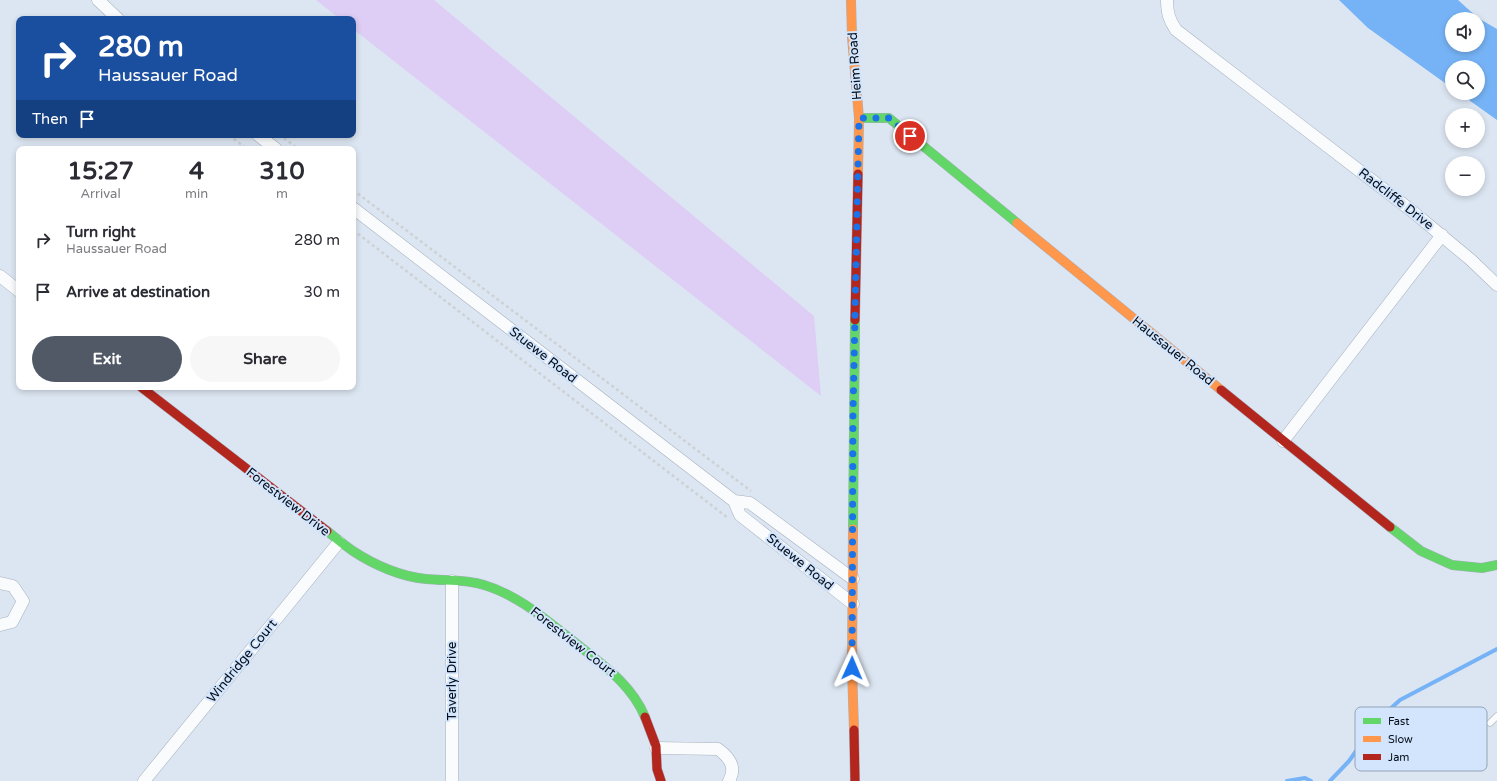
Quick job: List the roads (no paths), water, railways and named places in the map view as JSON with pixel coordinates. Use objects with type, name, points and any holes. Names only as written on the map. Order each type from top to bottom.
[{"type":"street","points":[[98,0],[115,16]]},
{"type":"street","name":"Heim Road","points":[[852,0],[852,37],[859,118],[853,413],[852,721],[855,781]]},
{"type":"street","name":"Radcliffe Drive","points":[[1167,0],[1167,10],[1164,18],[1170,21],[1176,30],[1442,235],[1283,441]]},
{"type":"street","name":"Haussauer Road","points":[[859,118],[889,118],[1283,441],[1421,551],[1452,565],[1482,568],[1497,565]]},
{"type":"street","points":[[262,138],[272,146]]},
{"type":"street","name":"Stuewe Road","points":[[356,210],[734,501],[740,515],[853,604]]},
{"type":"street","points":[[1442,235],[1497,285]]},
{"type":"street","points":[[0,276],[16,289]]},
{"type":"street","name":"Forestview Drive","points":[[146,390],[339,542],[354,552],[375,564],[402,574],[423,579],[452,581]]},
{"type":"street","name":"Stuewe Road","points":[[734,501],[750,503],[853,579]]},
{"type":"street","name":"Windridge Court","points":[[144,781],[339,542]]},
{"type":"street","name":"Forestview Court","points":[[452,581],[483,584],[510,595],[524,603],[605,666],[624,684],[641,708],[656,748],[657,774],[661,781]]},
{"type":"street","name":"Taverly Drive","points":[[452,581],[452,781]]},
{"type":"street","points":[[0,583],[14,586],[23,601],[12,622],[0,625]]},
{"type":"street","points":[[656,748],[718,749],[725,754],[730,761],[732,775],[728,781]]},
{"type":"lane","points":[[1490,723],[1497,716]]},
{"type":"water","points":[[1339,0],[1458,0],[1471,12],[1445,12],[1445,52],[1485,52],[1485,22],[1497,29],[1497,120],[1485,111],[1485,108],[1480,108],[1469,100],[1485,100],[1485,60],[1445,60],[1445,83],[1368,28]]},
{"type":"waterway","points":[[1392,707],[1400,700],[1497,649]]},
{"type":"waterway","points":[[1330,781],[1355,753]]},
{"type":"waterway","points":[[1287,781],[1305,778],[1311,781]]}]
